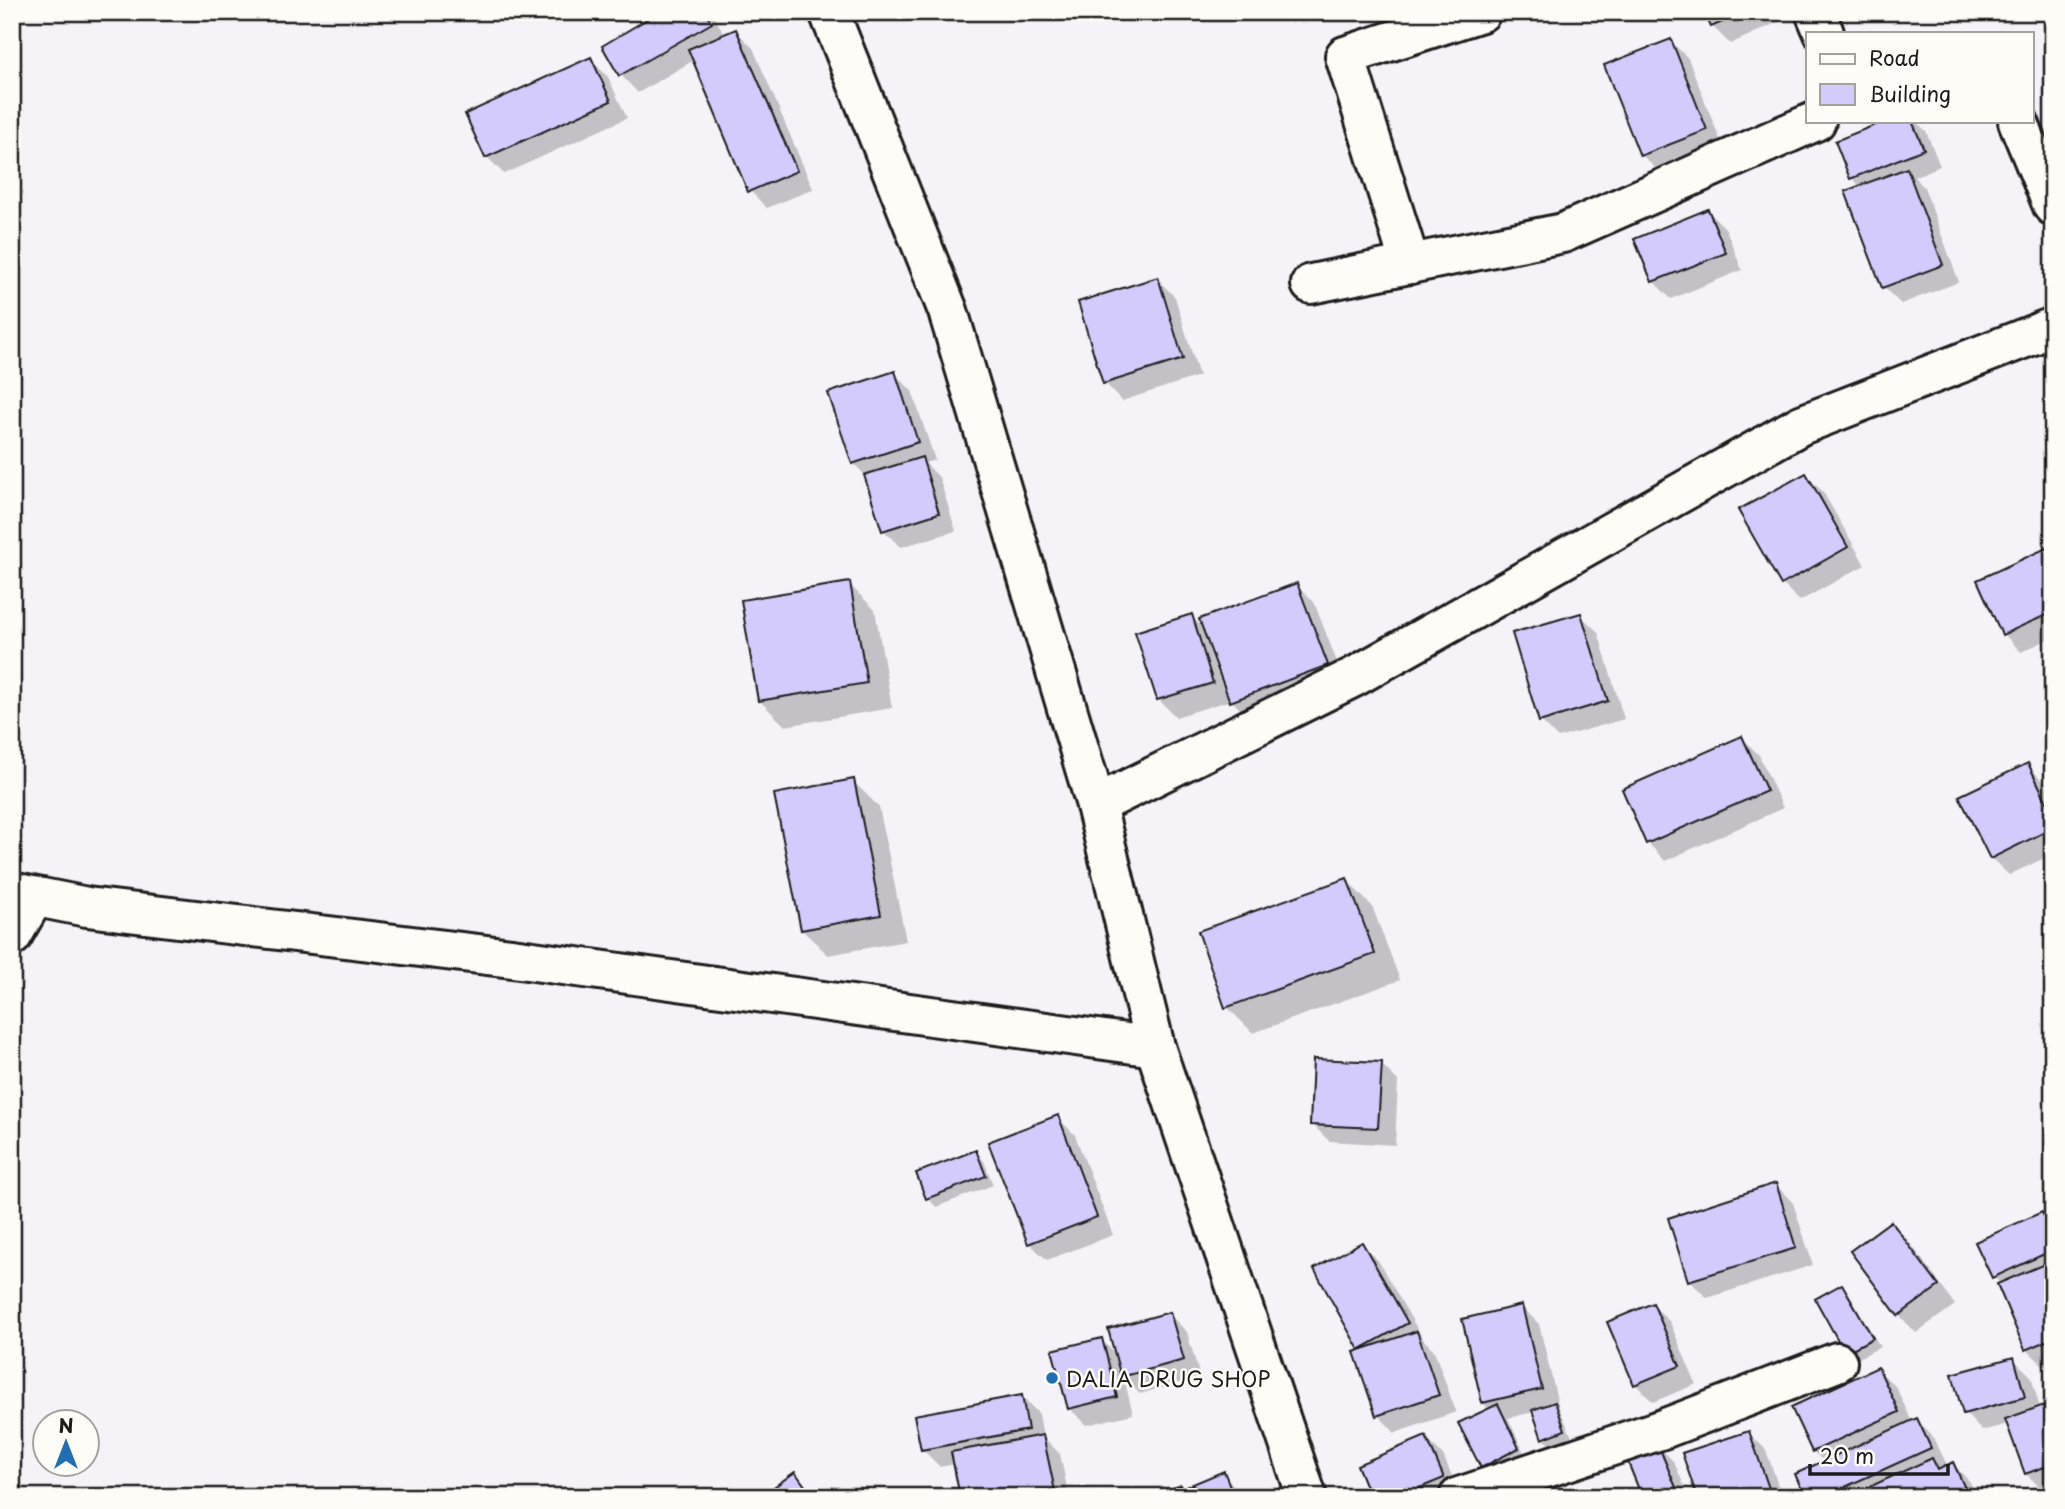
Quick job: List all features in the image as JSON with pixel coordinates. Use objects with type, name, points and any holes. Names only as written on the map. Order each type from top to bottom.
[{"type":"street","points":[[829,12],[948,311],[1096,805],[1155,1046],[1307,1497]]},
{"type":"street","points":[[1410,264],[1345,56],[1480,12]]},
{"type":"street","points":[[1815,12],[1824,32]]},
{"type":"street","points":[[1311,284],[1563,233],[1813,122]]},
{"type":"street","points":[[2018,122],[2053,206]]},
{"type":"street","points":[[1096,805],[1354,677],[1801,425],[2053,327]]},
{"type":"street","points":[[12,936],[23,895],[512,958],[1155,1046]]},
{"type":"street","points":[[1458,1497],[1663,1429],[1837,1362]]},
{"type":"building","points":[[659,12],[705,12],[712,23],[619,76],[602,46]]},
{"type":"building","points":[[1704,12],[1745,12],[1711,27]]},
{"type":"building","points":[[736,29],[797,171],[748,192],[688,49]]},
{"type":"building","points":[[1671,39],[1707,130],[1640,156],[1604,65]]},
{"type":"building","points":[[591,57],[611,101],[485,158],[465,114]]},
{"type":"building","points":[[1882,122],[1912,122],[1924,149],[1850,179],[1835,141]]},
{"type":"building","points":[[1907,168],[1943,265],[1882,288],[1845,191]]},
{"type":"building","points":[[1708,209],[1726,253],[1652,282],[1634,239]]},
{"type":"building","points":[[1158,277],[1183,359],[1103,384],[1078,302]]},
{"type":"building","points":[[895,371],[918,442],[852,464],[828,393]]},
{"type":"building","points":[[922,457],[939,513],[882,531],[864,475]]},
{"type":"building","points":[[1806,473],[1848,547],[1781,585],[1738,510]]},
{"type":"building","points":[[2053,545],[2053,612],[2002,635],[1977,580]]},
{"type":"building","points":[[850,582],[867,683],[758,701],[741,600]]},
{"type":"building","points":[[1297,583],[1328,665],[1230,702],[1199,619]]},
{"type":"building","points":[[1581,613],[1608,701],[1539,722],[1512,633]]},
{"type":"building","points":[[1192,614],[1213,683],[1157,700],[1135,632]]},
{"type":"building","points":[[1742,736],[1767,791],[1646,844],[1622,789]]},
{"type":"building","points":[[2028,763],[2053,815],[2053,828],[1990,859],[1959,796]]},
{"type":"building","points":[[854,779],[881,915],[801,930],[774,794]]},
{"type":"building","points":[[1347,878],[1375,954],[1225,1008],[1198,931]]},
{"type":"building","points":[[1313,1059],[1382,1062],[1378,1128],[1310,1125]]},
{"type":"building","points":[[1058,1115],[1097,1217],[1028,1244],[988,1142]]},
{"type":"building","points":[[976,1150],[986,1176],[926,1199],[916,1173]]},
{"type":"building","points":[[1776,1183],[1796,1248],[1688,1281],[1668,1218]]},
{"type":"building","points":[[2042,1212],[2053,1235],[2053,1250],[1992,1278],[1975,1242]]},
{"type":"building","points":[[1891,1221],[1939,1286],[1898,1316],[1850,1251]]},
{"type":"building","points":[[1362,1242],[1408,1323],[1359,1350],[1314,1269]]},
{"type":"building","points":[[2047,1263],[2053,1277],[2053,1338],[2025,1350],[1997,1284]]},
{"type":"building","points":[[1842,1284],[1873,1338],[1845,1353],[1815,1299]]},
{"type":"building","points":[[1653,1303],[1680,1366],[1634,1385],[1607,1322]]},
{"type":"building","points":[[1522,1305],[1542,1389],[1482,1403],[1462,1319]]},
{"type":"building","points":[[1170,1312],[1184,1360],[1121,1377],[1108,1329]]},
{"type":"building","points":[[1417,1331],[1439,1395],[1376,1416],[1354,1352]]},
{"type":"building","points":[[1102,1338],[1117,1397],[1068,1409],[1052,1350]]},
{"type":"building","points":[[2014,1357],[2025,1397],[1963,1414],[1952,1374]]},
{"type":"building","points":[[1878,1367],[1899,1412],[1812,1452],[1791,1407]]},
{"type":"building","points":[[1022,1395],[1028,1430],[921,1450],[914,1415]]},
{"type":"building","points":[[1555,1402],[1565,1430],[1542,1439],[1532,1410]]},
{"type":"building","points":[[2053,1402],[2053,1464],[2025,1474],[2005,1419]]},
{"type":"building","points":[[1498,1404],[1519,1448],[1481,1468],[1458,1423]]},
{"type":"building","points":[[1917,1418],[1931,1448],[1823,1497],[1805,1497],[1795,1474]]},
{"type":"building","points":[[1749,1431],[1772,1497],[1697,1497],[1682,1453]]},
{"type":"building","points":[[1043,1435],[1055,1491],[1026,1497],[960,1497],[951,1452]]},
{"type":"building","points":[[1426,1436],[1444,1478],[1398,1497],[1370,1497],[1357,1465]]},
{"type":"building","points":[[1657,1442],[1680,1497],[1642,1497],[1625,1455]]},
{"type":"building","points":[[1932,1458],[1938,1470],[1953,1462],[1969,1497],[1871,1497],[1867,1488]]},
{"type":"building","points":[[1224,1471],[1234,1497],[1192,1497],[1188,1486]]},
{"type":"building","points":[[795,1472],[813,1497],[760,1497]]},
{"type":"building","points":[[1544,1481],[1549,1497],[1495,1497]]},
{"type":"building","points":[[1181,1485],[1185,1497],[1149,1497]]},
{"type":"place","name":"DALIA DRUG SHOP","points":[[1052,1378]]}]
